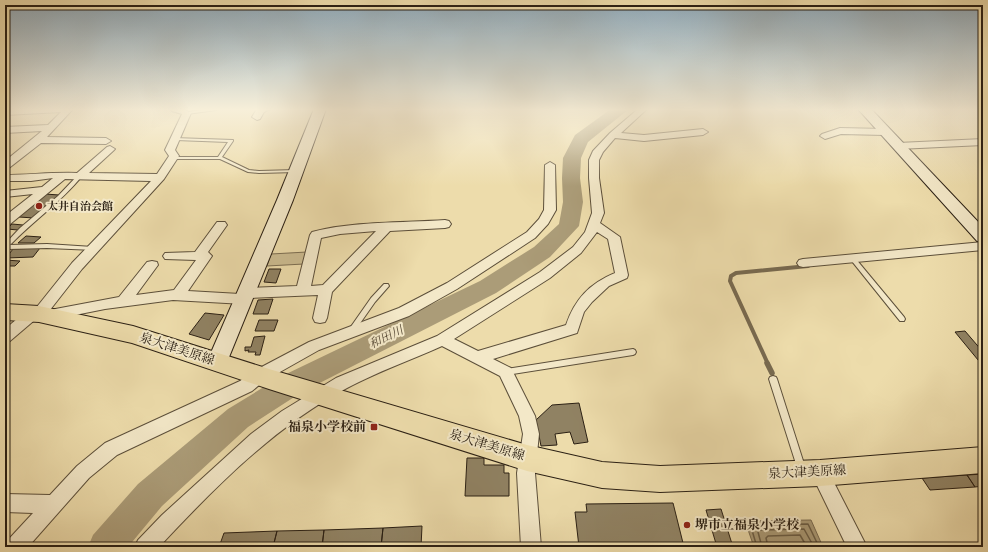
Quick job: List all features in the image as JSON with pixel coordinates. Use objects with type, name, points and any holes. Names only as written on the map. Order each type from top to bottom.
[{"type":"main road","name":"泉大津美原線","points":[[5,312],[41,314],[134,335],[264,377],[527,458],[602,474],[660,479],[811,473],[983,460]]},
{"type":"street","points":[[5,166],[45,135]]},
{"type":"street","points":[[5,337],[41,314],[94,249],[160,177],[174,156],[170,150],[178,135]]},
{"type":"street","points":[[217,362],[310,135]]},
{"type":"street","points":[[145,547],[169,522],[257,439],[288,416],[316,392],[342,383],[442,340],[544,275],[581,245],[591,233],[598,213],[594,178],[594,160],[598,151],[613,135],[644,138],[676,135]]},
{"type":"street","points":[[888,135],[983,237]]},
{"type":"street","points":[[39,140],[108,145],[80,176]]},
{"type":"street","points":[[898,146],[982,143]]},
{"type":"street","points":[[15,547],[83,472],[111,449],[264,377],[314,346],[411,308],[452,286],[532,235],[544,221],[550,210],[550,165]]},
{"type":"street","points":[[5,178],[62,176],[139,178],[160,177]]},
{"type":"street","points":[[5,222],[62,176]]},
{"type":"street","points":[[5,194],[12,192],[44,190]]},
{"type":"street","points":[[302,291],[316,235],[340,230],[445,224]]},
{"type":"street","points":[[476,358],[572,329],[578,310],[604,283],[622,275],[614,237],[594,224]]},
{"type":"street","points":[[199,256],[221,225]]},
{"type":"street","points":[[320,318],[326,290],[387,227]]},
{"type":"street","points":[[803,263],[983,246]]},
{"type":"street","points":[[169,256],[206,256],[178,295]]},
{"type":"street","points":[[124,302],[152,265]]},
{"type":"street","points":[[41,314],[178,295],[245,296],[326,290]]},
{"type":"street","points":[[442,340],[506,372],[528,422],[531,434],[526,473],[532,547]]},
{"type":"street","points":[[811,473],[857,547]]},
{"type":"street","points":[[5,503],[54,504]]},
{"type":"lane","points":[[176,139],[231,141],[219,158]]},
{"type":"lane","points":[[172,158],[219,158],[248,171],[296,171]]},
{"type":"lane","points":[[80,176],[60,196],[22,229],[7,245],[6,249],[47,246],[94,249]]},
{"type":"lane","points":[[853,258],[902,319]]},
{"type":"lane","points":[[352,332],[373,300],[386,286]]},
{"type":"lane","points":[[506,372],[633,352]]},
{"type":"lane","points":[[773,379],[811,473]]},
{"type":"shaded area","points":[[307,252],[304,264],[267,266],[271,254]]},
{"type":"water","points":[[811,520],[823,547],[754,547],[745,521]]},
{"type":"building","name":"太井自治会館","points":[[45,194],[59,195],[34,218],[19,217]]},
{"type":"building","points":[[12,224],[23,225],[18,230],[7,229]]},
{"type":"building","points":[[26,236],[41,237],[34,243],[18,243]]},
{"type":"building","points":[[40,248],[33,257],[6,258],[13,249]]},
{"type":"building","points":[[5,260],[20,261],[15,266],[5,266]]},
{"type":"building","points":[[269,269],[281,269],[276,283],[264,282]]},
{"type":"building","points":[[273,299],[268,314],[253,314],[258,300]]},
{"type":"building","points":[[205,313],[224,315],[209,340],[189,334]]},
{"type":"building","points":[[259,320],[278,320],[274,331],[255,331]]},
{"type":"building","points":[[965,331],[983,352],[983,366],[955,332]]},
{"type":"building","points":[[265,336],[260,355],[255,355],[256,352],[248,352],[249,350],[245,351],[245,347],[251,347],[254,337]]},
{"type":"building","points":[[579,403],[588,442],[574,444],[570,432],[555,434],[557,445],[541,446],[536,420],[552,405]]},
{"type":"building","points":[[467,458],[484,458],[484,465],[504,465],[504,473],[509,473],[509,496],[465,496]]},
{"type":"building","points":[[983,474],[983,486],[975,487],[967,475]]},
{"type":"building","points":[[967,475],[975,487],[930,490],[922,478]]},
{"type":"building","points":[[673,503],[684,547],[579,547],[575,512],[587,512],[586,504]]},
{"type":"building","points":[[721,509],[733,547],[717,547],[706,510]]},
{"type":"building","points":[[422,526],[421,547],[381,547],[383,528]]},
{"type":"building","points":[[383,528],[381,547],[322,547],[324,530]]},
{"type":"building","points":[[324,530],[322,547],[273,547],[277,531]]},
{"type":"building","points":[[277,531],[273,547],[219,547],[224,533]]},
{"type":"waterway","name":"和田川","points":[[105,547],[150,495],[238,418],[292,384],[488,287],[542,252],[569,226],[573,202],[571,178],[572,158],[581,139],[587,135]]},
{"type":"waterway","points":[[768,364],[730,281],[731,276],[736,273],[808,266]]},
{"type":"waterway","points":[[767,363],[772,373]]},
{"type":"place","name":"太井自治会館","points":[[39,206]]},
{"type":"place","name":"福泉小学校前","points":[[374,427]]},
{"type":"place","name":"堺市立福泉小学校","points":[[687,525]]}]
